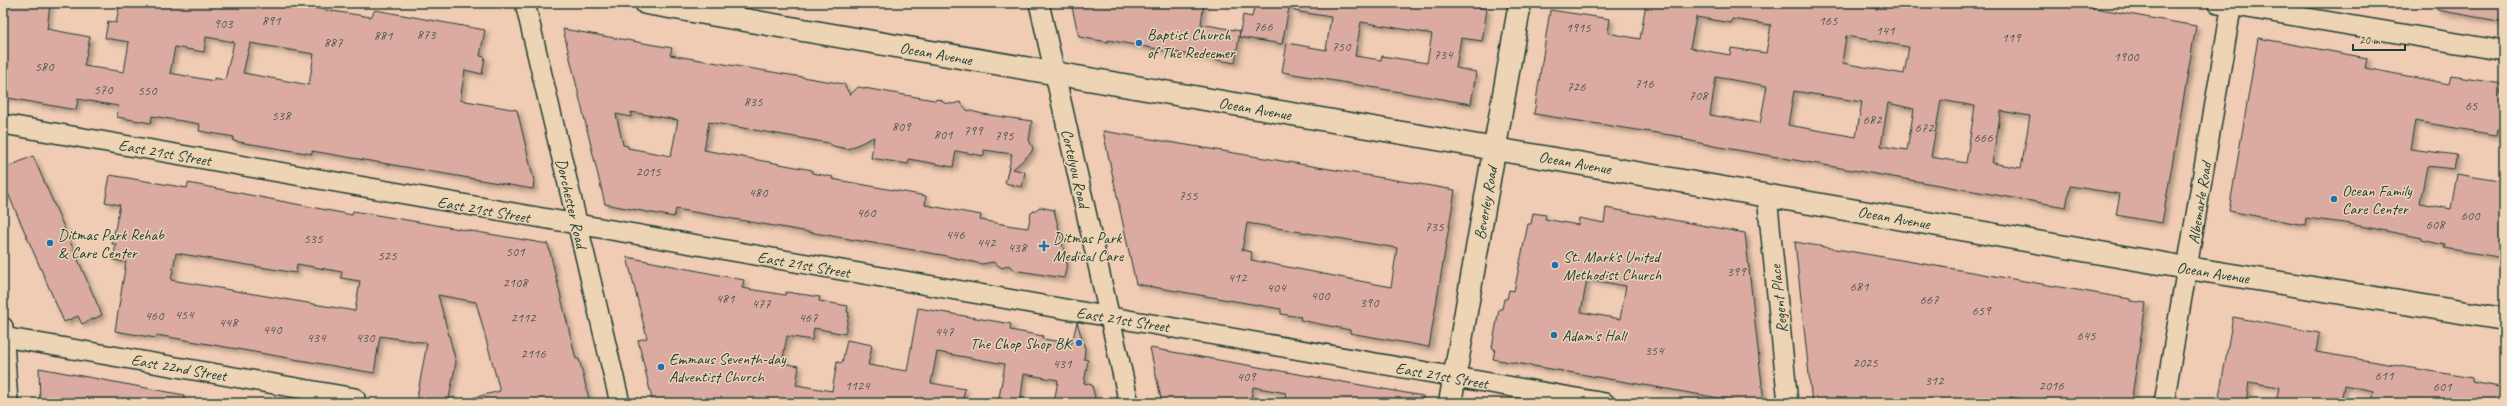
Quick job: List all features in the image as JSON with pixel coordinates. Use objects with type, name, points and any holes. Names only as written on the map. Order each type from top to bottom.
[{"type":"main road","name":"Ocean Avenue","points":[[646,3],[1055,75],[2188,268],[2504,320]]},
{"type":"main road","name":"Beverley Road","points":[[1450,403],[1520,3]]},
{"type":"street","name":"Dorchester Road","points":[[525,3],[620,403]]},
{"type":"street","name":"Cortelyou Road","points":[[1039,3],[1129,403]]},
{"type":"street","points":[[2227,4],[2504,51]]},
{"type":"street","name":"Albemarle Road","points":[[2164,403],[2188,268],[2227,4]]},
{"type":"street","name":"East 21st Street","points":[[3,124],[1109,318],[1604,403]]},
{"type":"street","name":"Regent Place","points":[[1767,196],[1788,403]]},
{"type":"street","points":[[4,334],[8,403]]},
{"type":"street","name":"East 22nd Street","points":[[4,334],[355,398]]},
{"type":"building","points":[[3,3],[50,3],[47,29],[90,37],[84,66],[124,72],[129,42],[105,38],[108,21],[116,23],[120,3],[281,3],[371,17],[375,10],[485,30],[480,56],[485,57],[482,74],[465,70],[460,100],[517,110],[534,181],[533,189],[312,151],[312,154],[233,141],[234,137],[199,131],[200,124],[152,116],[151,123],[117,117],[118,106],[78,99],[76,110],[3,97],[3,29],[5,16],[3,15]],"holes":[[[206,37],[234,42],[225,80],[214,78],[214,81],[170,73],[175,47],[204,52]],[[250,43],[314,54],[309,85],[243,73]]]},
{"type":"building","points":[[1071,3],[1204,3],[1201,24],[1240,31],[1235,63],[1108,40],[1108,42],[1079,37]]},
{"type":"building","points":[[1255,3],[1290,3],[1282,44],[1239,37],[1243,15],[1252,17]]},
{"type":"building","points":[[1295,3],[1434,3],[1448,5],[1449,3],[1487,9],[1482,41],[1461,38],[1456,68],[1476,72],[1471,104],[1282,72],[1287,43],[1326,50],[1331,17],[1294,11]],"holes":[[[1361,22],[1432,34],[1427,63],[1382,56],[1381,60],[1355,56]]]},
{"type":"building","points":[[1646,3],[1848,3],[1877,9],[1878,3],[2066,3],[2196,26],[2162,223],[2116,215],[2120,194],[2070,186],[2066,207],[1714,146],[1682,139],[1683,137],[1534,114],[1550,10],[1610,19],[1608,33],[1640,39]],"holes":[[[1696,17],[1731,23],[1732,19],[1771,25],[1766,53],[1731,48],[1730,55],[1690,48]],[[1846,36],[1909,47],[1904,74],[1842,63]],[[1716,77],[1767,86],[1760,123],[1710,115]],[[1794,91],[1862,102],[1856,137],[1788,125]],[[1941,100],[1975,106],[1966,163],[1931,157]],[[1888,103],[1914,109],[1907,150],[1881,146]],[[2001,111],[2030,116],[2021,168],[1992,163]]]},
{"type":"building","points":[[2438,3],[2504,3],[2504,22],[2437,10]]},
{"type":"building","points":[[563,29],[672,48],[670,55],[844,84],[850,95],[858,87],[934,100],[940,99],[944,103],[953,104],[960,102],[967,110],[983,114],[1032,121],[1029,140],[1033,148],[1031,153],[1013,169],[1025,172],[1022,187],[1005,183],[1012,154],[984,150],[984,156],[956,151],[953,167],[909,159],[908,164],[871,158],[874,137],[848,149],[833,146],[829,143],[709,122],[704,150],[812,170],[812,173],[833,177],[832,179],[926,196],[925,205],[981,215],[980,220],[1013,226],[1028,228],[1031,213],[1040,207],[1054,210],[1067,263],[1064,278],[1013,270],[1009,265],[1002,268],[993,262],[982,264],[942,255],[676,209],[674,217],[605,204]],"holes":[[[631,112],[678,120],[671,156],[628,148],[628,146],[623,145],[616,114],[631,117]]]},
{"type":"building","points":[[2258,38],[2367,58],[2365,68],[2449,84],[2451,76],[2502,84],[2500,93],[2504,94],[2504,131],[2497,129],[2496,135],[2415,121],[2410,149],[2457,155],[2454,169],[2427,166],[2420,203],[2451,209],[2457,174],[2504,182],[2504,258],[2444,248],[2445,245],[2422,240],[2422,238],[2345,223],[2306,218],[2305,225],[2229,211]]},
{"type":"building","points":[[1103,131],[1455,190],[1429,347],[1350,333],[1350,330],[1300,320],[1301,317],[1281,314],[1281,309],[1136,284]],"holes":[[[1247,223],[1397,248],[1391,287],[1251,260],[1252,252],[1242,250]]]},
{"type":"building","name":"Ditmas Park Rehab & Care Center","points":[[33,156],[102,315],[82,324],[78,316],[64,322],[3,182],[3,169]]},
{"type":"building","points":[[110,175],[187,188],[188,183],[352,215],[353,211],[548,244],[576,359],[579,359],[590,403],[473,403],[472,398],[500,391],[476,302],[438,295],[456,362],[448,403],[416,403],[427,343],[380,336],[374,373],[157,335],[156,338],[115,331],[126,262],[113,260],[116,244],[112,244],[120,205],[105,202]],"holes":[[[176,253],[296,273],[297,264],[342,272],[341,278],[360,281],[355,311],[171,280]]]},
{"type":"building","points":[[1606,208],[1745,233],[1764,403],[1748,403],[1493,359],[1495,349],[1492,348],[1499,309],[1502,309],[1504,299],[1507,299],[1509,290],[1514,291],[1528,224],[1531,224],[1533,213],[1546,215],[1545,219],[1578,225],[1579,218],[1604,223]],"holes":[[[1587,279],[1626,286],[1620,319],[1581,312]]]},
{"type":"building","points":[[1795,242],[2130,299],[2130,301],[2146,303],[2131,403],[2047,403],[2010,397],[2009,401],[1995,399],[1994,403],[1812,403]]},
{"type":"building","points":[[627,257],[744,280],[742,288],[785,295],[786,292],[820,297],[819,301],[848,306],[847,312],[849,313],[845,334],[814,328],[812,340],[787,336],[782,363],[799,366],[796,385],[832,391],[837,362],[842,363],[847,340],[872,345],[868,365],[907,371],[918,308],[1011,324],[1010,330],[1043,336],[1042,339],[1072,343],[1077,322],[1085,349],[1084,359],[1088,360],[1084,383],[1092,385],[1096,403],[1054,403],[1058,380],[1024,374],[1020,403],[998,403],[1005,364],[937,352],[931,383],[965,389],[962,403],[653,403],[638,340],[647,338]]},
{"type":"building","points":[[2233,317],[2319,333],[2316,352],[2472,378],[2472,382],[2504,388],[2504,403],[2372,403],[2374,391],[2344,385],[2341,403],[2276,403],[2279,387],[2249,382],[2246,403],[2218,403]]},
{"type":"building","points":[[1150,348],[1423,396],[1423,403],[1284,403],[1286,393],[1253,387],[1250,403],[1162,403]]},
{"type":"building","points":[[39,368],[184,395],[184,403],[40,403]]},
{"type":"place","name":"Baptist Church of The Redeemer","points":[[1139,43]]},
{"type":"place","name":"Ocean Family Care Center","points":[[2334,199]]},
{"type":"place","name":"Ditmas Park Rehab & Care Center","points":[[50,243]]},
{"type":"place","name":"Ditmas Park Medical Care","points":[[1044,246]]},
{"type":"place","name":"St. Mark's United Methodist Church","points":[[1555,265]]},
{"type":"place","name":"Adam's Hall","points":[[1554,335]]},
{"type":"place","name":"The Chop Shop BK","points":[[1079,343]]},
{"type":"place","name":"Emmaus Seventh-day Adventist Church","points":[[661,367]]}]
